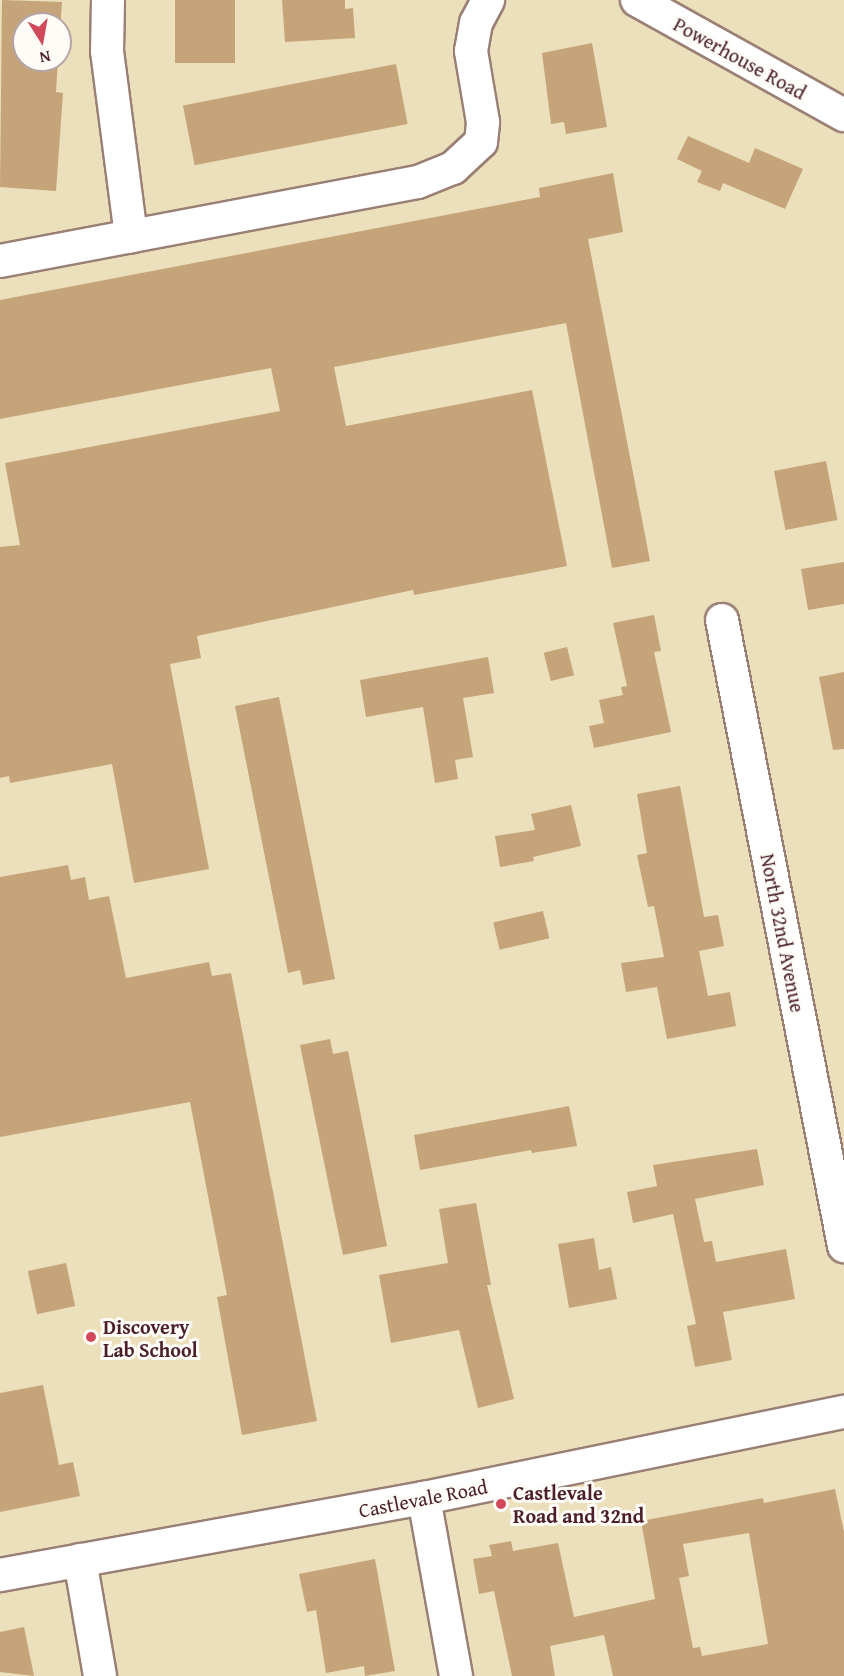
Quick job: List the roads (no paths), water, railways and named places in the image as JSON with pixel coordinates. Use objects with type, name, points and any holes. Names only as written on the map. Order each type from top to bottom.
[{"type":"street","points":[[108,0],[107,51],[131,236]]},
{"type":"street","points":[[0,261],[418,183],[453,168],[482,142],[483,122],[471,51],[476,23],[488,0]]},
{"type":"street","name":"Powerhouse Road","points":[[637,0],[844,115]]},
{"type":"street","name":"North 32nd Avenue","points":[[722,620],[844,1246]]},
{"type":"street","name":"Castlevale Road","points":[[0,1575],[424,1498],[844,1412]]},
{"type":"street","points":[[424,1498],[456,1676]]},
{"type":"street","points":[[80,1560],[100,1676]]},
{"type":"place","name":"Discovery Lab School","points":[[91,1337]]},
{"type":"place","name":"Castlevale Road and 32nd","points":[[501,1504]]}]
